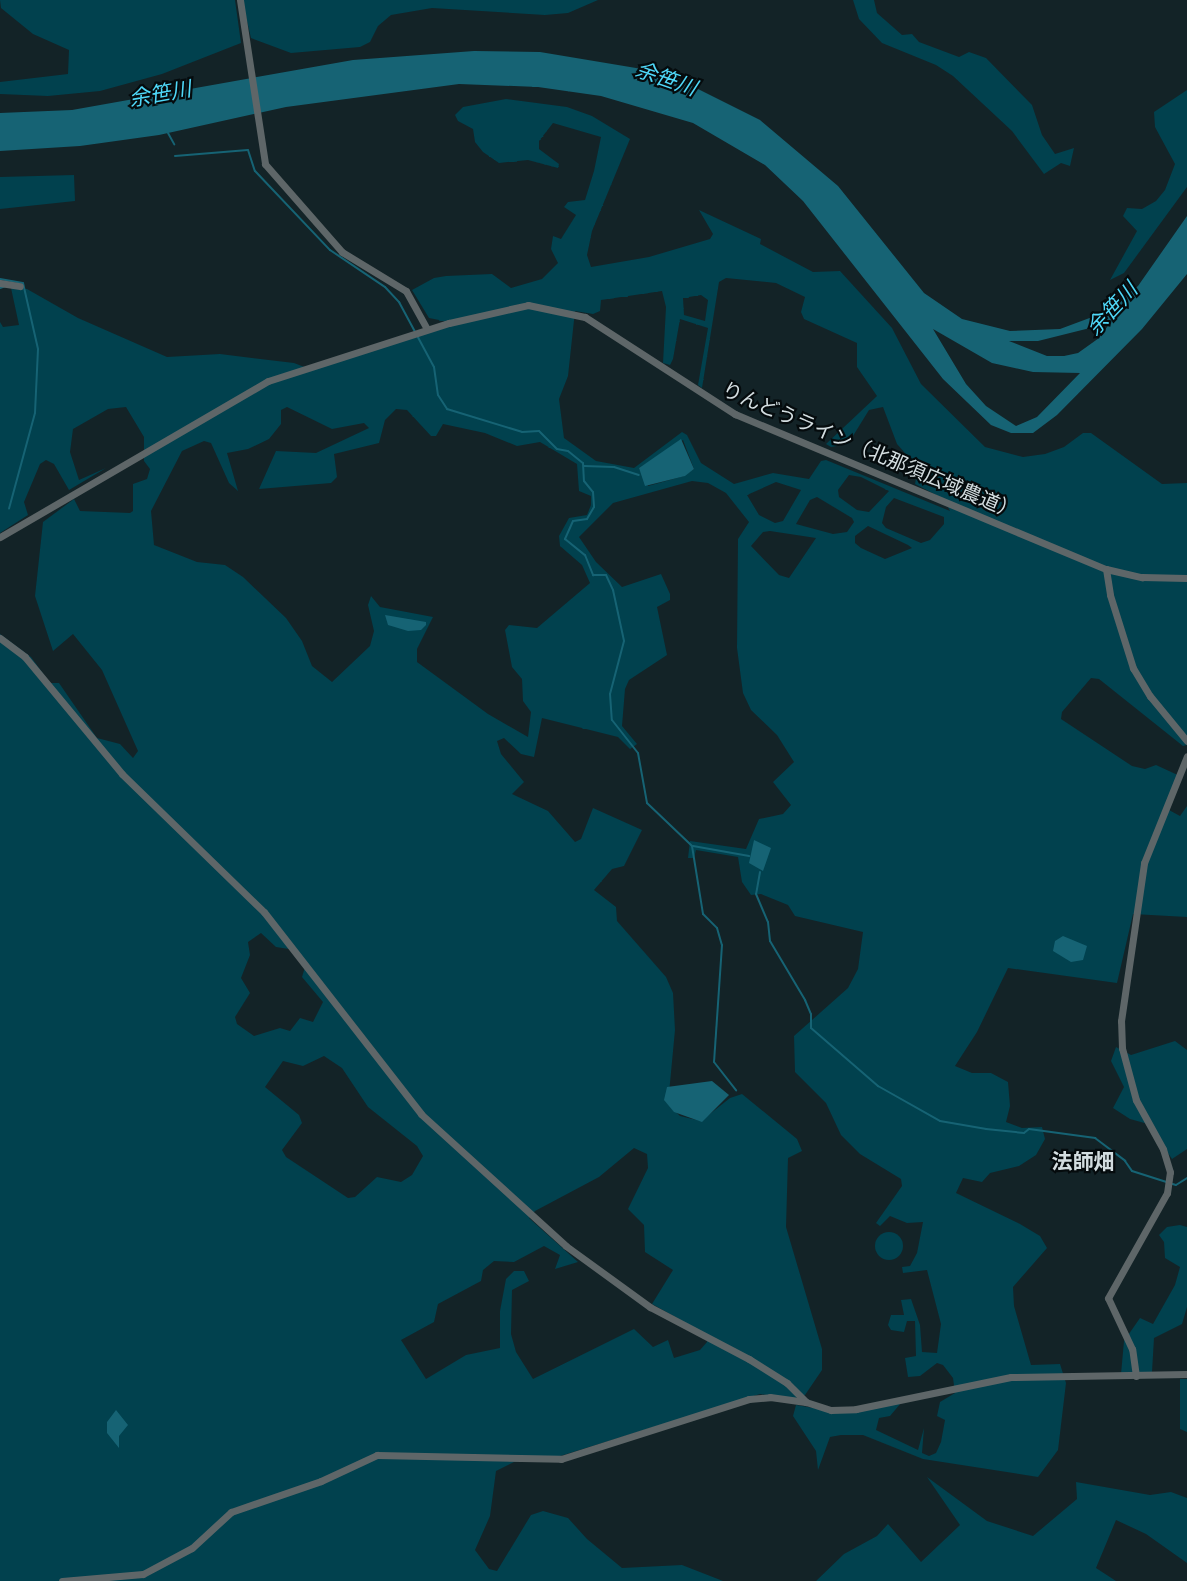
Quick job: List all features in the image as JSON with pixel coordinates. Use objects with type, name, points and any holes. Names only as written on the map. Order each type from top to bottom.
[{"type":"street","points":[[240,0],[258,140],[264,165],[342,252],[406,291],[428,329]]},
{"type":"street","points":[[0,283],[20,286]]},
{"type":"street","name":"りんどうライン（北那須広域農道）","points":[[0,537],[268,381],[428,329],[528,305],[585,317],[691,389],[735,414],[1106,569],[1142,577],[1187,578]]},
{"type":"street","points":[[1106,569],[1110,595],[1133,668],[1150,696],[1187,741]]},
{"type":"street","points":[[0,638],[25,657],[122,774],[264,912],[401,1090],[488,1178],[566,1246],[650,1307],[749,1359],[788,1383],[806,1402]]},
{"type":"street","points":[[1136,1376],[1132,1349],[1107,1298],[1167,1193],[1170,1172],[1163,1149],[1136,1100],[1122,1048],[1121,1021],[1144,862],[1187,756]]},
{"type":"street","points":[[62,1581],[143,1574],[192,1548],[231,1512],[321,1481],[377,1455],[561,1459],[749,1399],[770,1397],[806,1402],[841,1411],[1005,1378],[1187,1374]]},
{"type":"shaded area","points":[[0,0],[235,0],[241,43],[162,74],[100,91],[48,96],[0,94],[0,82],[68,74],[69,50],[33,34],[1,8]]},
{"type":"shaded area","points":[[242,0],[598,0],[568,13],[545,15],[432,8],[391,15],[378,26],[370,42],[360,47],[291,53],[251,38]]},
{"type":"shaded area","points":[[853,0],[874,0],[877,13],[902,35],[912,34],[919,42],[959,57],[969,52],[986,58],[1032,105],[1042,135],[1055,154],[1074,148],[1070,166],[1061,163],[1044,174],[1012,131],[953,76],[936,65],[882,43],[859,19]]},
{"type":"shaded area","points":[[1187,90],[1187,187],[1124,273],[1110,280],[1137,231],[1123,216],[1127,208],[1142,209],[1156,201],[1165,190],[1175,164],[1155,127],[1154,112]]},
{"type":"shaded area","points":[[506,99],[567,107],[592,116],[630,139],[592,231],[587,255],[591,267],[649,257],[710,239],[713,234],[699,210],[761,239],[760,244],[813,272],[840,271],[892,328],[921,384],[985,447],[1023,457],[1045,454],[1064,447],[1083,433],[1091,433],[1162,484],[1187,483],[1187,745],[1183,746],[1099,679],[1091,678],[1062,712],[1061,719],[1132,766],[1145,769],[1156,765],[1182,777],[1169,810],[1180,816],[1187,806],[1187,917],[1133,914],[1117,983],[1008,968],[977,1032],[955,1066],[972,1073],[991,1073],[1008,1082],[1010,1106],[1006,1122],[1022,1128],[1042,1127],[1045,1139],[1036,1155],[1019,1166],[990,1173],[982,1182],[963,1178],[956,1193],[1040,1236],[1047,1248],[1013,1287],[1014,1306],[1031,1365],[1060,1364],[1066,1383],[1058,1450],[1038,1477],[923,1459],[863,1435],[841,1435],[830,1437],[818,1470],[816,1451],[793,1416],[796,1405],[843,1413],[901,1403],[890,1416],[879,1418],[876,1430],[918,1450],[924,1428],[922,1453],[929,1456],[936,1453],[941,1442],[945,1420],[937,1416],[940,1402],[955,1393],[953,1378],[943,1365],[937,1363],[920,1376],[908,1377],[905,1358],[916,1356],[915,1321],[907,1321],[904,1332],[891,1330],[888,1325],[891,1315],[904,1315],[901,1300],[911,1299],[920,1325],[922,1352],[937,1353],[941,1324],[927,1270],[903,1273],[902,1267],[910,1266],[917,1253],[923,1222],[907,1223],[890,1216],[880,1226],[876,1223],[902,1186],[901,1179],[860,1154],[841,1135],[826,1103],[795,1072],[794,1036],[848,988],[858,969],[863,932],[795,916],[788,905],[761,894],[751,895],[742,882],[738,857],[696,850],[694,858],[688,858],[690,841],[746,849],[759,819],[783,814],[791,805],[773,782],[794,762],[777,735],[751,710],[743,693],[737,648],[738,539],[749,522],[726,493],[708,483],[692,481],[613,503],[579,537],[596,562],[622,587],[661,574],[670,594],[670,600],[657,607],[667,655],[629,680],[625,689],[622,726],[637,744],[630,749],[618,737],[542,718],[534,757],[521,754],[504,738],[497,741],[501,754],[524,782],[512,794],[548,811],[575,842],[581,839],[593,808],[642,830],[624,866],[612,869],[594,890],[616,907],[617,921],[666,977],[673,993],[675,1030],[668,1104],[680,1116],[701,1121],[730,1098],[742,1094],[797,1139],[802,1151],[788,1158],[786,1227],[822,1349],[822,1370],[805,1395],[792,1399],[760,1394],[557,1457],[514,1462],[496,1471],[490,1516],[475,1550],[489,1569],[497,1571],[531,1515],[543,1511],[568,1518],[587,1539],[622,1568],[682,1565],[723,1581],[0,1581],[0,634],[31,657],[50,683],[59,683],[97,738],[120,744],[133,758],[138,751],[102,670],[73,634],[53,651],[35,596],[43,522],[74,499],[80,511],[130,513],[133,511],[133,484],[147,479],[150,469],[144,461],[144,437],[126,407],[108,409],[73,429],[70,452],[79,480],[106,468],[69,490],[54,464],[46,460],[40,464],[24,502],[28,515],[0,533],[0,322],[3,327],[19,325],[11,288],[27,289],[78,318],[167,357],[220,354],[294,363],[307,368],[446,327],[444,321],[429,318],[412,290],[434,278],[446,276],[492,274],[511,288],[542,279],[558,263],[551,249],[553,236],[561,239],[576,215],[564,207],[568,202],[585,200],[601,137],[553,123],[539,141],[539,149],[559,164],[558,168],[528,160],[499,163],[483,152],[475,142],[473,129],[458,121],[455,115],[463,107]],"holes":[[[726,278],[776,283],[805,297],[801,312],[804,319],[857,343],[857,367],[877,396],[826,444],[831,447],[848,444],[869,410],[883,407],[897,444],[918,468],[915,484],[944,499],[950,511],[826,460],[821,461],[809,479],[773,473],[734,484],[701,463],[687,435],[682,432],[634,468],[596,461],[564,438],[559,399],[568,376],[575,311],[593,314],[600,311],[601,300],[662,291],[666,307],[663,363],[670,365],[680,319],[708,328],[698,385],[702,388],[719,282]],[[701,295],[708,300],[705,321],[684,315],[683,298]],[[287,407],[332,429],[364,423],[369,428],[316,453],[276,451],[259,489],[331,483],[337,477],[334,454],[379,443],[385,420],[396,409],[407,410],[431,436],[436,436],[443,424],[485,433],[517,446],[540,442],[577,464],[579,491],[591,496],[591,505],[587,515],[569,518],[559,536],[560,546],[582,565],[590,583],[537,628],[509,625],[505,630],[512,667],[522,679],[523,701],[531,712],[528,737],[488,714],[417,662],[417,649],[433,617],[380,607],[371,596],[368,605],[374,631],[370,646],[332,682],[312,666],[302,641],[286,618],[243,577],[225,565],[197,562],[154,545],[151,511],[182,451],[204,441],[211,443],[229,483],[238,491],[227,453],[248,449],[269,439],[281,424],[281,410]],[[683,440],[694,469],[684,476],[648,486],[639,468]],[[849,475],[861,477],[889,491],[869,512],[857,510],[839,497],[838,490]],[[776,482],[801,490],[783,521],[775,523],[759,515],[747,495]],[[817,497],[852,518],[854,522],[847,532],[833,534],[796,524],[810,500]],[[894,498],[944,517],[944,524],[930,540],[921,543],[886,528],[882,523],[886,507]],[[868,526],[912,548],[885,559],[855,543],[855,536]],[[763,532],[816,538],[789,578],[779,575],[751,546]],[[261,933],[276,947],[289,949],[305,967],[302,977],[323,1002],[313,1022],[300,1018],[290,1031],[280,1028],[254,1036],[237,1024],[235,1017],[250,993],[241,978],[250,955],[248,942]],[[324,1056],[342,1068],[368,1107],[417,1146],[423,1156],[412,1175],[401,1182],[377,1177],[355,1197],[348,1198],[286,1157],[282,1150],[302,1123],[299,1115],[265,1087],[283,1061],[303,1066]],[[634,1148],[647,1154],[648,1168],[628,1209],[644,1225],[645,1252],[673,1270],[652,1304],[706,1334],[707,1342],[700,1350],[674,1358],[668,1340],[653,1347],[634,1329],[533,1379],[516,1352],[511,1334],[512,1290],[529,1281],[524,1271],[514,1271],[506,1279],[500,1311],[500,1348],[466,1355],[426,1379],[401,1340],[434,1322],[438,1304],[481,1281],[483,1270],[494,1261],[514,1262],[544,1246],[560,1255],[555,1269],[578,1262],[529,1218],[535,1211],[599,1177]]]},
{"type":"shaded area","points":[[74,175],[75,201],[0,209],[0,177]]},
{"type":"shaded area","points":[[1175,1041],[1187,1050],[1187,1149],[1172,1159],[1148,1124],[1130,1119],[1113,1108],[1124,1087],[1111,1061],[1116,1047],[1131,1055]]},
{"type":"shaded area","points":[[1180,1225],[1187,1227],[1187,1307],[1182,1324],[1154,1338],[1152,1372],[1121,1374],[1124,1341],[1140,1318],[1153,1324],[1175,1285],[1180,1267],[1165,1258],[1164,1242],[1159,1235],[1167,1227]]},
{"type":"shaded area","points":[[889,1232],[899,1236],[903,1246],[899,1256],[889,1260],[879,1256],[875,1246],[879,1236]]},
{"type":"shaded area","points":[[1180,1379],[1187,1379],[1187,1432],[1180,1429]]},
{"type":"shaded area","points":[[927,1477],[987,1521],[1033,1536],[1077,1499],[1076,1482],[1150,1495],[1171,1492],[1187,1498],[1187,1563],[1146,1534],[1116,1520],[1096,1568],[1116,1581],[816,1581],[844,1554],[877,1536],[888,1524],[921,1562],[960,1525]]},
{"type":"water","name":"余笹川","points":[[474,51],[540,52],[666,73],[760,120],[838,186],[924,293],[962,319],[1010,331],[1060,329],[1103,313],[1138,286],[1187,216],[1187,274],[1142,329],[1057,415],[1033,433],[1011,433],[991,425],[943,379],[803,201],[765,165],[693,123],[601,96],[538,87],[459,84],[286,107],[159,135],[80,146],[0,151],[0,113],[72,110],[353,60]],"holes":[[[1110,323],[1099,338],[1078,353],[1064,356],[1047,356],[1009,341],[1038,341]],[[933,329],[992,363],[1033,372],[1080,373],[1037,417],[1016,426],[986,406],[966,384]]]},
{"type":"water","points":[[681,439],[694,469],[685,476],[645,486],[639,468]]},
{"type":"water","points":[[385,615],[426,622],[426,625],[421,630],[408,631],[388,625]]},
{"type":"water","points":[[754,840],[771,848],[763,871],[749,863]]},
{"type":"water","points":[[1063,936],[1087,946],[1083,960],[1071,962],[1053,951],[1055,941]]},
{"type":"water","points":[[712,1081],[729,1095],[702,1122],[674,1112],[664,1100],[667,1087]]},
{"type":"water","points":[[116,1410],[128,1425],[119,1436],[119,1448],[107,1433],[107,1422]]},
{"type":"waterway","points":[[168,133],[174,144]]},
{"type":"waterway","points":[[175,156],[248,150],[255,171],[330,250],[385,287],[399,302],[434,367],[438,395],[447,409],[522,432],[539,431],[557,449],[568,451],[583,463],[584,481],[593,492],[594,507],[587,519],[573,521],[565,539],[585,555],[593,575],[606,575],[613,590],[624,641],[610,694],[612,720],[638,753],[647,803],[692,846],[703,914],[717,928],[722,945],[714,1062],[736,1090]]},
{"type":"waterway","points":[[0,279],[23,283],[38,349],[35,413],[9,509]]},
{"type":"waterway","points":[[0,288],[6,286]]},
{"type":"waterway","points":[[584,466],[614,467],[639,475]]},
{"type":"waterway","points":[[693,846],[749,856]]},
{"type":"waterway","points":[[760,872],[756,894],[768,922],[770,941],[805,1000],[811,1014],[811,1028],[878,1086],[940,1121],[986,1129],[1024,1133],[1029,1129],[1095,1138],[1125,1161],[1132,1171],[1176,1185],[1187,1178]]},
{"type":"district","name":"法師畑","points":[[1083,1162]]}]
